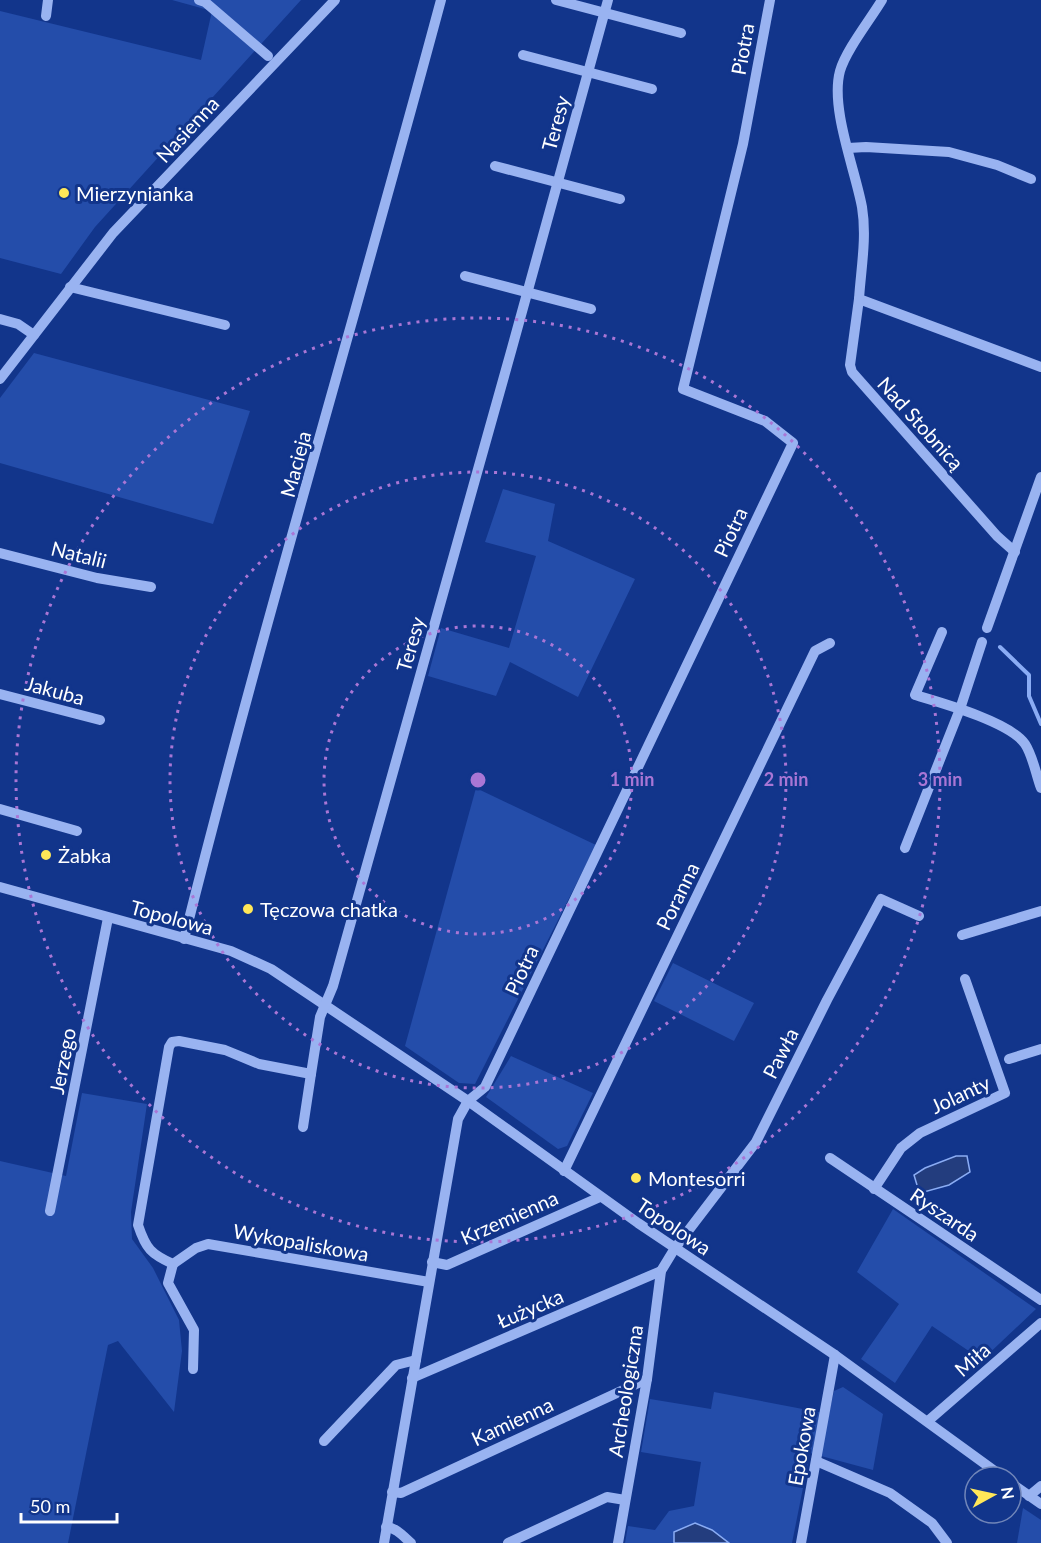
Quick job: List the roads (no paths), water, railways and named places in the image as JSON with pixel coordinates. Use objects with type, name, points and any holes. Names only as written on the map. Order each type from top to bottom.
[{"type":"street","points":[[46,16],[48,0]]},
{"type":"street","points":[[199,0],[206,2],[268,56]]},
{"type":"street","name":"Nasienna","points":[[0,379],[119,227],[335,0]]},
{"type":"street","name":"Macieja","points":[[184,939],[225,776],[396,169],[441,0]]},
{"type":"street","points":[[556,0],[681,33]]},
{"type":"street","name":"Teresy","points":[[325,1004],[335,979],[608,0]]},
{"type":"street","name":"Piotra","points":[[468,1101],[485,1087],[793,443],[765,421],[683,389],[743,144],[770,0]]},
{"type":"street","name":"Nad Stobnicą","points":[[882,0],[845,59],[840,72],[838,93],[862,208],[863,227],[859,299],[850,365],[852,372],[997,536],[1015,552]]},
{"type":"street","name":"Teresy","points":[[523,55],[652,89]]},
{"type":"street","points":[[848,148],[949,152],[997,165],[1031,179]]},
{"type":"street","name":"Teresy","points":[[495,166],[620,199]]},
{"type":"street","points":[[465,276],[591,309]]},
{"type":"street","points":[[70,287],[225,325]]},
{"type":"street","points":[[859,299],[1041,367]]},
{"type":"street","points":[[0,319],[18,324],[34,335]]},
{"type":"street","points":[[987,628],[1041,477]]},
{"type":"street","name":"Natalii","points":[[0,553],[98,578],[151,587]]},
{"type":"street","points":[[942,632],[915,695],[960,709],[1013,732],[1026,745],[1041,788]]},
{"type":"street","points":[[905,848],[960,709],[982,642]]},
{"type":"street","name":"Poranna","points":[[564,1171],[815,651],[830,643]]},
{"type":"street","name":"Jakuba","points":[[0,694],[100,720]]},
{"type":"street","points":[[0,809],[77,831]]},
{"type":"street","name":"Topolowa","points":[[0,887],[184,939],[250,959],[271,969],[468,1101],[600,1197],[835,1355],[987,1465]]},
{"type":"street","name":"Pawła","points":[[675,1248],[756,1142],[827,1000],[881,899],[919,916]]},
{"type":"street","points":[[962,935],[1041,910]]},
{"type":"street","name":"Jerzego","points":[[50,1211],[108,918]]},
{"type":"street","name":"Jolanty","points":[[874,1189],[901,1148],[920,1133],[1005,1093],[965,980]]},
{"type":"street","points":[[303,1127],[320,1017],[325,1004]]},
{"type":"street","points":[[193,1369],[194,1330],[168,1283],[173,1264],[154,1255],[144,1242],[138,1225],[169,1047],[172,1042],[179,1041],[225,1050],[259,1064],[311,1074]]},
{"type":"street","points":[[1009,1059],[1041,1049]]},
{"type":"street","points":[[384,1543],[458,1119],[468,1101]]},
{"type":"street","name":"Ryszarda","points":[[830,1158],[1041,1300]]},
{"type":"street","name":"Krzemienna","points":[[432,1262],[447,1265],[600,1197]]},
{"type":"street","name":"Wykopaliskowa","points":[[173,1264],[196,1248],[208,1244],[429,1282]]},
{"type":"street","name":"Archeologiczna","points":[[618,1543],[647,1379],[661,1270],[675,1248]]},
{"type":"street","name":"Łużycka","points":[[412,1378],[661,1270]]},
{"type":"street","name":"Miła","points":[[927,1421],[1041,1323]]},
{"type":"street","name":"Epokowa","points":[[801,1543],[835,1355]]},
{"type":"street","points":[[324,1441],[396,1365],[416,1360]]},
{"type":"street","name":"Kamienna","points":[[392,1492],[401,1492],[647,1379]]},
{"type":"street","points":[[816,1461],[890,1493],[932,1522],[947,1543]]},
{"type":"street","points":[[1029,1496],[1041,1486]]},
{"type":"street","points":[[1023,1492],[1041,1504]]},
{"type":"street","points":[[508,1543],[607,1497],[625,1500]]},
{"type":"street","points":[[386,1527],[401,1533],[411,1543]]},
{"type":"waterway","points":[[1000,647],[1029,675],[1029,696],[1041,724]]},
{"type":"place","name":"Mierzynianka","points":[[64,193]]},
{"type":"place","name":"Żabka","points":[[46,855]]},
{"type":"place","name":"Tęczowa chatka","points":[[248,909]]},
{"type":"place","name":"Montesorri","points":[[636,1178]]}]
